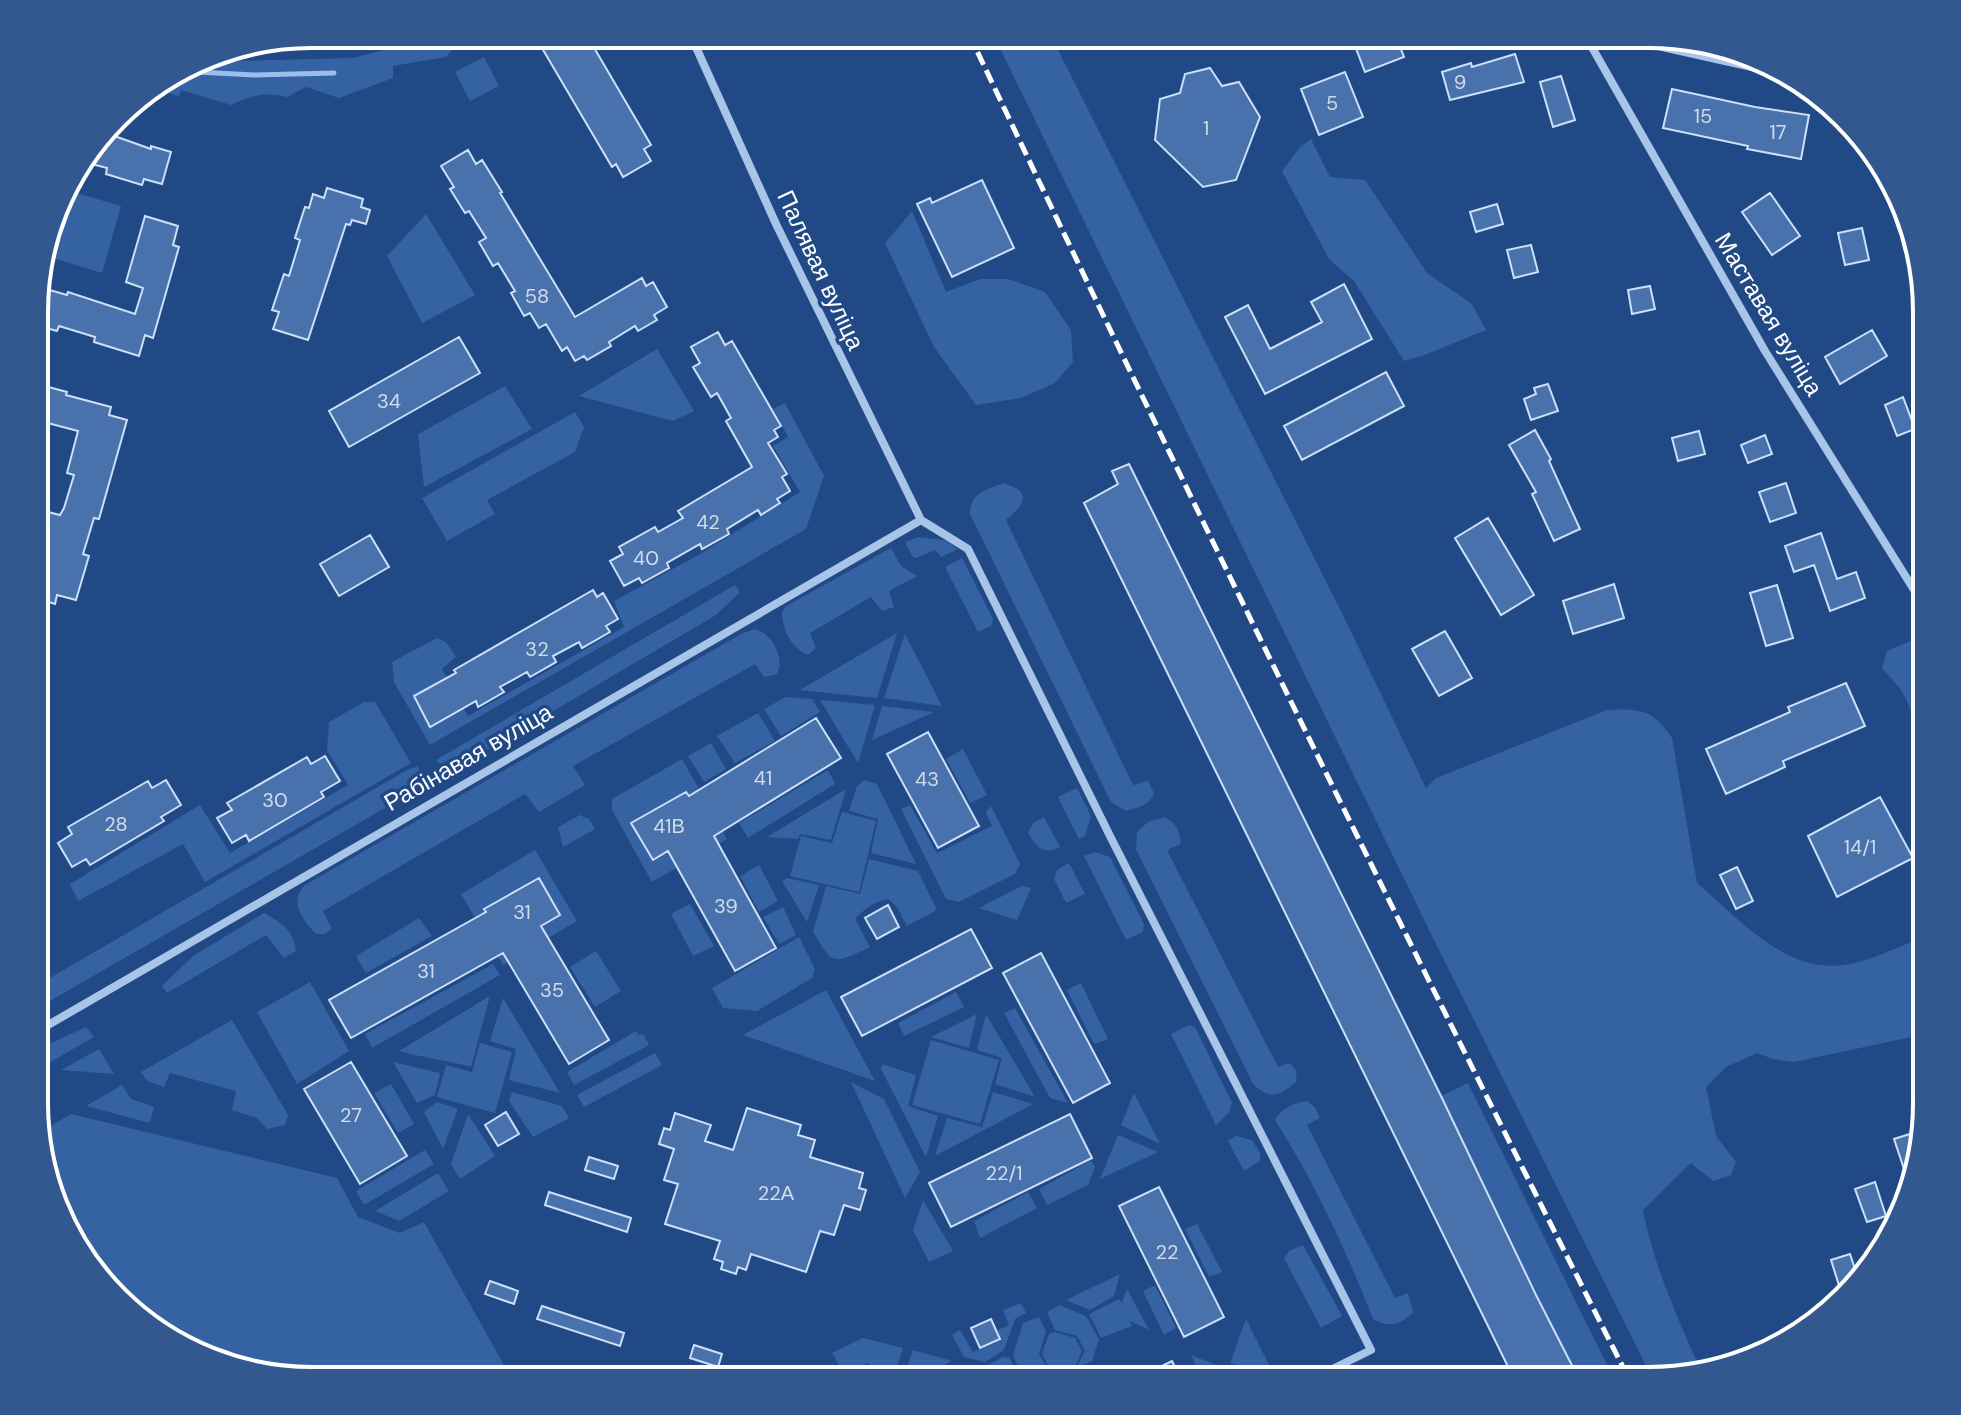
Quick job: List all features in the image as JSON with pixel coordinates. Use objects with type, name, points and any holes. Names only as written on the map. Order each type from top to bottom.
[{"type":"street","name":"Палявая вуліца","points":[[697,49],[776,224],[921,520]]},
{"type":"street","name":"Маставая вуліца","points":[[1593,49],[1765,351],[1912,587]]},
{"type":"street","name":"Рабінавая вуліца","points":[[49,1025],[921,520]]},
{"type":"street","points":[[921,520],[968,549],[1371,1350],[1337,1367]]},
{"type":"shaded area","points":[[388,49],[453,49],[446,57],[393,66],[393,78],[339,98],[306,87],[287,97],[258,95],[231,105],[181,90],[179,96],[166,93],[211,68],[232,61],[353,58]]},
{"type":"shaded area","points":[[1000,49],[1058,49],[1342,613],[1426,788],[1436,778],[1607,710],[1645,713],[1659,722],[1672,738],[1697,883],[1746,927],[1783,952],[1802,961],[1822,965],[1844,965],[1864,960],[1912,942],[1912,1037],[1794,1062],[1757,1053],[1726,1067],[1706,1087],[1716,1136],[1736,1162],[1731,1175],[1713,1181],[1691,1163],[1643,1210],[1660,1271],[1697,1362],[1647,1367],[1433,938]]},
{"type":"shaded area","points":[[484,57],[499,86],[470,101],[455,72]]},
{"type":"shaded area","points":[[1311,139],[1330,177],[1365,180],[1427,273],[1472,304],[1486,330],[1404,361],[1354,281],[1329,259],[1282,171],[1300,147]]},
{"type":"shaded area","points":[[77,193],[121,206],[102,273],[54,258],[62,227]]},
{"type":"shaded area","points":[[912,211],[946,292],[980,279],[1008,279],[1045,292],[1071,330],[1073,362],[1055,383],[1021,398],[976,405],[934,347],[885,243]]},
{"type":"shaded area","points":[[426,214],[475,295],[422,323],[387,256]]},
{"type":"shaded area","points":[[657,349],[694,411],[673,421],[579,396]]},
{"type":"shaded area","points":[[505,386],[532,429],[424,487],[418,434]]},
{"type":"shaded area","points":[[785,403],[824,476],[806,529],[430,745],[394,682],[392,662],[437,638],[446,642],[456,657],[442,669],[468,716],[624,627],[614,601],[700,554],[800,492],[773,446],[788,437],[773,409]]},
{"type":"shaded area","points":[[575,412],[584,427],[575,452],[487,500],[495,514],[447,541],[422,498]]},
{"type":"shaded area","points":[[1003,483],[1019,490],[1022,495],[1021,504],[1006,520],[1133,785],[1148,781],[1154,793],[1143,805],[1126,811],[1111,802],[970,514],[976,497]]},
{"type":"shaded area","points":[[918,537],[944,540],[958,549],[941,557],[935,550],[916,558],[905,542]]},
{"type":"shaded area","points":[[891,548],[901,566],[917,576],[889,591],[894,607],[882,611],[871,597],[810,633],[816,648],[808,655],[797,648],[784,625],[782,612],[786,606]]},
{"type":"shaded area","points":[[962,558],[993,619],[991,626],[978,632],[945,567]]},
{"type":"shaded area","points":[[735,585],[740,592],[716,615],[457,768],[443,767],[436,760]]},
{"type":"shaded area","points":[[754,629],[766,635],[775,647],[780,661],[777,674],[764,677],[755,664],[573,766],[585,785],[539,812],[525,794],[323,911],[332,929],[325,934],[316,934],[302,917],[298,898],[305,885]]},
{"type":"shaded area","points":[[897,633],[877,698],[800,690]]},
{"type":"shaded area","points":[[905,634],[942,706],[884,698]]},
{"type":"shaded area","points":[[1912,640],[1912,714],[1896,683],[1882,669],[1887,651]]},
{"type":"shaded area","points":[[786,697],[812,699],[820,712],[781,736],[764,709]]},
{"type":"shaded area","points":[[820,700],[875,705],[858,763]]},
{"type":"shaded area","points":[[364,702],[375,702],[411,763],[205,882],[183,844],[78,901],[70,884],[200,805],[230,853],[348,785],[327,750],[329,722]]},
{"type":"shaded area","points":[[882,706],[934,712],[872,740]]},
{"type":"shaded area","points":[[758,713],[775,741],[735,763],[717,736]]},
{"type":"shaded area","points":[[711,743],[726,769],[704,782],[688,756]]},
{"type":"shaded area","points":[[963,749],[987,795],[970,803],[946,759]]},
{"type":"shaded area","points":[[682,759],[727,839],[652,882],[612,810],[612,799]]},
{"type":"shaded area","points":[[418,766],[422,777],[418,789],[49,1002],[49,979]]},
{"type":"shaded area","points":[[828,770],[835,784],[748,838],[739,823]]},
{"type":"shaded area","points":[[865,780],[877,784],[916,864],[871,853],[878,819],[849,811],[857,786]]},
{"type":"shaded area","points":[[1077,788],[1091,816],[1085,836],[1079,839],[1058,797]]},
{"type":"shaded area","points":[[846,789],[831,840],[800,834],[798,839],[767,837]]},
{"type":"shaded area","points":[[910,805],[937,853],[992,826],[986,812],[991,806],[1020,864],[1015,874],[959,902],[946,899],[901,809]]},
{"type":"shaded area","points":[[842,812],[876,821],[859,892],[790,876],[801,836],[832,843]]},
{"type":"shaded area","points":[[580,815],[589,819],[595,829],[563,847],[558,827]]},
{"type":"shaded area","points":[[1044,817],[1060,847],[1041,849],[1028,833],[1033,823]]},
{"type":"shaded area","points":[[1164,817],[1177,828],[1181,844],[1167,850],[1278,1067],[1289,1063],[1295,1069],[1296,1082],[1284,1091],[1274,1095],[1265,1093],[1253,1084],[1136,849],[1137,832],[1148,822]]},
{"type":"shaded area","points":[[535,850],[577,921],[503,965],[461,894]]},
{"type":"shaded area","points":[[1095,852],[1110,857],[1144,924],[1143,932],[1126,940],[1084,856]]},
{"type":"shaded area","points":[[869,859],[918,871],[937,910],[907,926],[896,906],[888,899],[874,904],[855,919],[870,947],[849,957],[836,959],[826,952],[813,932],[826,886],[860,894]]},
{"type":"shaded area","points":[[1069,863],[1085,894],[1066,903],[1054,879],[1057,870]]},
{"type":"shaded area","points":[[759,865],[778,901],[759,912],[740,876]]},
{"type":"shaded area","points":[[787,878],[819,885],[807,922],[782,881]]},
{"type":"shaded area","points":[[1022,886],[1031,888],[1017,920],[979,908]]},
{"type":"shaded area","points":[[690,904],[714,946],[693,956],[671,914]]},
{"type":"shaded area","points":[[783,907],[796,935],[779,944],[763,917]]},
{"type":"shaded area","points":[[264,913],[286,928],[293,938],[296,951],[284,958],[266,935],[167,993],[162,986],[193,956]]},
{"type":"shaded area","points":[[419,918],[432,936],[366,973],[356,956]]},
{"type":"shaded area","points":[[799,937],[815,969],[812,978],[757,1011],[723,1008],[712,988]]},
{"type":"shaded area","points":[[596,951],[621,991],[595,1007],[570,967]]},
{"type":"shaded area","points":[[493,964],[500,975],[372,1048],[365,1034]]},
{"type":"shaded area","points":[[310,982],[349,1051],[297,1084],[257,1012]]},
{"type":"shaded area","points":[[1081,983],[1108,1039],[1094,1044],[1067,990]]},
{"type":"shaded area","points":[[826,990],[875,1081],[743,1035]]},
{"type":"shaded area","points":[[956,992],[964,1007],[904,1036],[898,1023]]},
{"type":"shaded area","points":[[490,996],[471,1067],[399,1051]]},
{"type":"shaded area","points":[[503,998],[560,1093],[509,1080],[516,1049],[490,1041]]},
{"type":"shaded area","points":[[1015,1008],[1068,1103],[1050,1098],[1004,1013]]},
{"type":"shaded area","points":[[977,1014],[969,1048],[931,1037]]},
{"type":"shaded area","points":[[986,1014],[1035,1097],[995,1084],[1002,1058],[977,1050]]},
{"type":"shaded area","points":[[232,1020],[288,1115],[285,1125],[267,1129],[257,1118],[232,1110],[236,1091],[170,1073],[164,1087],[147,1081],[141,1072]]},
{"type":"shaded area","points":[[1189,1025],[1195,1027],[1232,1103],[1229,1112],[1216,1125],[1171,1034]]},
{"type":"shaded area","points":[[86,1027],[94,1037],[49,1063],[49,1044]]},
{"type":"shaded area","points":[[636,1031],[638,1035],[643,1034],[649,1045],[574,1085],[567,1072]]},
{"type":"shaded area","points":[[931,1040],[999,1060],[980,1124],[912,1105]]},
{"type":"shaded area","points":[[480,1043],[512,1052],[495,1113],[437,1097],[446,1065],[472,1072]]},
{"type":"shaded area","points":[[99,1049],[114,1074],[61,1070]]},
{"type":"shaded area","points":[[655,1053],[662,1065],[584,1107],[577,1095]]},
{"type":"shaded area","points":[[393,1062],[440,1073],[435,1095],[417,1103]]},
{"type":"shaded area","points":[[882,1064],[916,1075],[908,1106],[938,1116],[926,1157],[881,1069]]},
{"type":"shaded area","points":[[851,1082],[884,1099],[920,1172],[905,1198]]},
{"type":"shaded area","points":[[1468,1083],[1608,1367],[1573,1367],[1441,1096]]},
{"type":"shaded area","points":[[391,1084],[414,1124],[398,1133],[374,1093]]},
{"type":"shaded area","points":[[122,1085],[131,1099],[154,1107],[150,1123],[86,1106]]},
{"type":"shaded area","points":[[512,1092],[562,1106],[569,1118],[533,1137],[509,1101]]},
{"type":"shaded area","points":[[993,1092],[1033,1104],[935,1156],[947,1118],[982,1127]]},
{"type":"shaded area","points":[[1134,1093],[1160,1144],[1121,1125]]},
{"type":"shaded area","points":[[1307,1101],[1315,1107],[1320,1118],[1307,1125],[1395,1298],[1408,1293],[1413,1312],[1404,1320],[1384,1324],[1373,1319],[1329,1217],[1275,1120],[1288,1107]]},
{"type":"shaded area","points":[[437,1102],[458,1109],[443,1149],[424,1112]]},
{"type":"shaded area","points":[[71,1114],[337,1178],[358,1217],[400,1233],[424,1222],[505,1366],[277,1365],[211,1347],[180,1332],[125,1290],[92,1250],[68,1204],[53,1155],[50,1126]]},
{"type":"shaded area","points":[[468,1114],[495,1156],[460,1179],[451,1164]]},
{"type":"shaded area","points":[[1118,1135],[1158,1152],[1100,1179]]},
{"type":"shaded area","points":[[1236,1136],[1252,1140],[1260,1153],[1260,1161],[1244,1171],[1228,1141]]},
{"type":"shaded area","points":[[425,1150],[434,1164],[364,1205],[356,1191]]},
{"type":"shaded area","points":[[1091,1160],[1095,1167],[1088,1185],[1047,1205],[1039,1189]]},
{"type":"shaded area","points":[[438,1173],[449,1191],[399,1221],[375,1211]]},
{"type":"shaded area","points":[[1028,1192],[1037,1208],[980,1238],[974,1221]]},
{"type":"shaded area","points":[[923,1200],[953,1251],[929,1262],[913,1230]]},
{"type":"shaded area","points":[[1197,1224],[1222,1272],[1209,1277],[1185,1229]]},
{"type":"shaded area","points":[[1303,1245],[1342,1316],[1321,1328],[1284,1258],[1289,1251]]},
{"type":"shaded area","points":[[1120,1274],[1114,1296],[1090,1310],[1066,1300]]},
{"type":"shaded area","points":[[1155,1285],[1176,1328],[1164,1335],[1143,1291]]},
{"type":"shaded area","points":[[1127,1289],[1149,1330],[1130,1321],[1132,1326],[1101,1338],[1089,1314],[1119,1299],[1122,1303]]},
{"type":"shaded area","points":[[1021,1303],[1026,1313],[1015,1319],[1004,1350],[985,1362],[964,1357],[952,1335],[960,1330],[973,1352],[1001,1340],[998,1330],[1009,1325],[1003,1310]]},
{"type":"shaded area","points":[[1059,1305],[1086,1316],[1099,1339],[1092,1361],[1077,1367],[1085,1351],[1077,1336],[1055,1330],[1047,1312]]},
{"type":"shaded area","points":[[1039,1317],[1046,1332],[1039,1354],[1046,1367],[1018,1367],[1013,1355],[1023,1323]]},
{"type":"shaded area","points":[[1246,1319],[1270,1367],[1241,1367],[1230,1363]]},
{"type":"shaded area","points":[[1055,1332],[1075,1338],[1082,1351],[1075,1367],[1048,1366],[1042,1353],[1049,1334]]},
{"type":"shaded area","points":[[863,1338],[903,1348],[897,1366],[870,1366],[868,1363],[839,1366],[832,1353]]},
{"type":"shaded area","points":[[913,1350],[952,1361],[941,1366],[907,1366]]},
{"type":"shaded area","points":[[1191,1355],[1221,1367],[1196,1367]]},
{"type":"shaded area","points":[[1003,1357],[1010,1358],[1013,1367],[985,1367]]},
{"type":"building","points":[[543,49],[595,49],[651,145],[644,149],[651,161],[623,177],[616,164],[612,167]]},
{"type":"building","points":[[1356,49],[1401,49],[1404,57],[1365,72]]},
{"type":"building","points":[[1515,54],[1524,82],[1450,100],[1442,72]]},
{"type":"building","points":[[1210,68],[1222,86],[1239,82],[1260,117],[1236,180],[1203,187],[1155,140],[1160,99],[1180,93],[1185,74]]},
{"type":"building","points":[[1345,72],[1363,117],[1319,135],[1301,89]]},
{"type":"building","points":[[1561,76],[1575,120],[1553,127],[1540,82]]},
{"type":"building","points":[[1672,89],[1809,115],[1801,159],[1663,128]]},
{"type":"building","points":[[115,136],[151,149],[151,146],[171,152],[162,184],[144,179],[142,185],[106,174],[107,168],[94,165]]},
{"type":"building","points":[[468,150],[476,164],[482,160],[575,317],[642,278],[646,286],[653,282],[667,307],[654,315],[657,320],[638,331],[635,326],[609,342],[611,346],[587,360],[584,356],[575,361],[567,347],[562,351],[546,324],[539,328],[530,313],[524,316],[511,293],[515,291],[498,263],[493,266],[479,242],[486,238],[450,189],[454,187],[441,166]]},
{"type":"building","points":[[982,180],[1014,248],[952,277],[917,204],[930,198],[932,203]]},
{"type":"building","points":[[327,188],[363,199],[361,207],[370,210],[366,224],[352,220],[350,225],[346,224],[308,340],[273,329],[279,312],[272,310],[284,274],[289,276],[300,240],[295,238],[305,207],[309,208],[313,194],[324,198]]},
{"type":"building","points":[[1770,193],[1800,236],[1772,255],[1742,212]]},
{"type":"building","points":[[1497,204],[1503,224],[1476,232],[1470,212]]},
{"type":"building","points":[[145,216],[178,226],[173,245],[179,247],[153,338],[145,335],[139,356],[94,342],[95,337],[59,326],[57,331],[48,328],[49,290],[67,295],[68,292],[135,314],[143,288],[126,282]]},
{"type":"building","points":[[1862,228],[1869,260],[1845,265],[1838,233]]},
{"type":"building","points":[[1531,245],[1538,272],[1514,278],[1507,250]]},
{"type":"building","points":[[1344,284],[1372,339],[1265,394],[1225,317],[1248,305],[1270,349],[1322,322],[1311,302]]},
{"type":"building","points":[[1650,286],[1655,309],[1632,314],[1628,290]]},
{"type":"building","points":[[1872,330],[1887,356],[1840,384],[1825,357]]},
{"type":"building","points":[[718,332],[725,345],[732,341],[781,426],[774,430],[778,437],[768,443],[787,474],[782,477],[790,491],[777,499],[780,503],[761,515],[758,510],[727,529],[729,534],[702,549],[700,544],[667,563],[669,568],[642,583],[639,578],[624,586],[610,561],[623,554],[619,547],[655,527],[658,532],[683,518],[678,511],[752,467],[726,421],[731,418],[717,393],[711,397],[693,367],[700,363],[691,347]]},
{"type":"building","points":[[459,337],[480,373],[349,447],[329,411]]},
{"type":"building","points":[[1386,372],[1404,406],[1302,460],[1284,426]]},
{"type":"building","points":[[1548,384],[1558,411],[1531,420],[1524,399],[1536,394],[1534,388]]},
{"type":"building","points":[[48,387],[111,407],[109,415],[127,420],[99,519],[94,518],[83,554],[89,556],[76,600],[57,595],[55,604],[48,602],[48,512],[60,515],[64,508],[74,475],[67,473],[78,431],[48,423]]},
{"type":"building","points":[[1903,397],[1912,421],[1912,430],[1897,436],[1885,405]]},
{"type":"building","points":[[1535,430],[1551,459],[1549,461],[1580,529],[1554,541],[1532,494],[1536,492],[1509,445]]},
{"type":"building","points":[[1699,431],[1705,454],[1678,461],[1672,438]]},
{"type":"building","points":[[1765,435],[1772,454],[1748,463],[1741,445]]},
{"type":"building","points":[[1129,464],[1573,1367],[1508,1367],[1084,503],[1118,484],[1112,471]]},
{"type":"building","points":[[1786,483],[1796,513],[1770,522],[1759,492]]},
{"type":"building","points":[[1488,518],[1534,595],[1501,615],[1455,538]]},
{"type":"building","points":[[1821,533],[1837,579],[1856,572],[1865,598],[1830,611],[1814,565],[1794,572],[1785,546]]},
{"type":"building","points":[[370,535],[389,567],[339,596],[320,564]]},
{"type":"building","points":[[1614,584],[1624,618],[1573,634],[1563,601]]},
{"type":"building","points":[[1777,585],[1793,638],[1766,646],[1750,593]]},
{"type":"building","points":[[593,590],[597,597],[603,593],[618,619],[606,626],[610,632],[582,648],[579,642],[553,656],[556,662],[530,677],[527,672],[500,687],[504,692],[478,707],[476,701],[430,727],[414,696]]},
{"type":"building","points":[[1445,631],[1472,678],[1439,696],[1412,649]]},
{"type":"building","points":[[1846,683],[1865,726],[1783,761],[1785,767],[1726,794],[1706,749],[1790,712],[1788,707]]},
{"type":"building","points":[[816,718],[841,758],[714,836],[776,948],[735,971],[668,851],[653,860],[631,823],[686,792],[689,796]]},
{"type":"building","points":[[928,732],[979,826],[938,848],[887,754]]},
{"type":"building","points":[[325,756],[340,781],[321,792],[324,797],[249,841],[246,835],[232,843],[217,818],[232,810],[227,803],[307,757],[311,764]]},
{"type":"building","points":[[166,780],[181,805],[161,817],[164,821],[90,865],[86,859],[72,867],[58,843],[72,834],[68,827],[148,781],[152,788]]},
{"type":"building","points":[[1880,797],[1912,859],[1837,897],[1808,836]]},
{"type":"building","points":[[1737,867],[1753,901],[1736,909],[1720,875]]},
{"type":"building","points":[[539,878],[560,915],[541,926],[609,1040],[569,1064],[503,953],[351,1038],[329,1000],[486,912],[484,909]]},
{"type":"building","points":[[888,905],[899,927],[877,939],[865,918]]},
{"type":"building","points":[[971,929],[992,968],[862,1036],[841,997]]},
{"type":"building","points":[[1041,953],[1110,1083],[1073,1103],[1003,973]]},
{"type":"building","points":[[351,1062],[407,1156],[360,1184],[304,1089]]},
{"type":"building","points":[[747,1108],[801,1125],[798,1135],[815,1140],[810,1157],[863,1173],[859,1188],[866,1190],[860,1210],[844,1205],[834,1235],[820,1231],[806,1272],[751,1254],[746,1270],[738,1267],[736,1274],[721,1269],[723,1262],[714,1259],[720,1241],[665,1224],[678,1184],[664,1180],[674,1149],[659,1144],[664,1128],[670,1130],[675,1113],[711,1125],[705,1141],[733,1150]]},
{"type":"building","points":[[506,1112],[519,1134],[498,1146],[485,1125]]},
{"type":"building","points":[[1070,1114],[1092,1158],[951,1227],[929,1183]]},
{"type":"building","points":[[1911,1134],[1904,1170],[1894,1139]]},
{"type":"building","points":[[589,1157],[618,1166],[614,1179],[585,1170]]},
{"type":"building","points":[[1875,1182],[1886,1216],[1867,1222],[1855,1189]]},
{"type":"building","points":[[1159,1187],[1224,1317],[1184,1337],[1119,1206]]},
{"type":"building","points":[[549,1192],[631,1218],[627,1232],[545,1205]]},
{"type":"building","points":[[1850,1254],[1855,1268],[1839,1286],[1831,1260]]},
{"type":"building","points":[[490,1281],[518,1291],[514,1304],[485,1294]]},
{"type":"building","points":[[542,1306],[624,1333],[620,1346],[537,1319]]},
{"type":"building","points":[[991,1319],[1000,1339],[980,1348],[971,1328]]},
{"type":"building","points":[[694,1345],[722,1354],[718,1366],[690,1358]]},
{"type":"building","points":[[1172,1361],[1175,1367],[1160,1367]]},
{"type":"waterway","points":[[202,72],[254,75],[334,73]]},
{"type":"railway","points":[[976,49],[1295,710],[1623,1367]]}]
